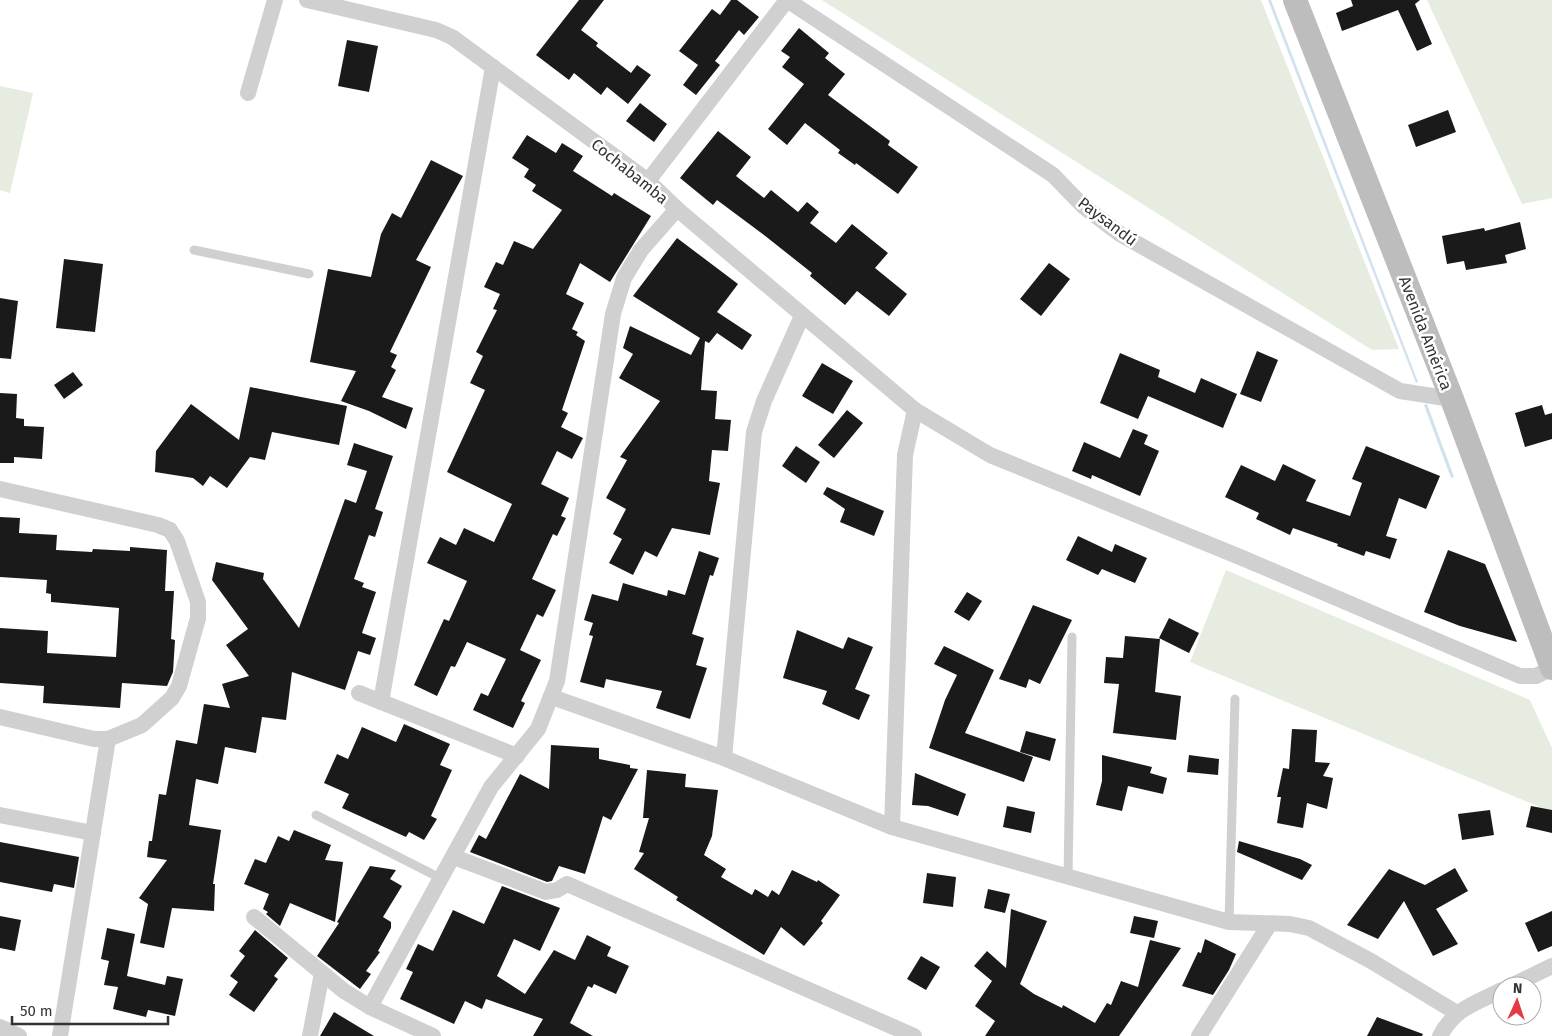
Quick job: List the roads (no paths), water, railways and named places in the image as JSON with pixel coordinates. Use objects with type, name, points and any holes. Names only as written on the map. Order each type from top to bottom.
[{"type":"main road","name":"Avenida América","points":[[1295,0],[1452,399],[1552,668]]},
{"type":"street","points":[[248,93],[275,0]]},
{"type":"street","name":"Cochabamba","points":[[307,0],[436,30],[452,37],[648,181],[677,209],[915,410],[990,455],[1249,561],[1520,676],[1536,676],[1552,668]]},
{"type":"street","points":[[648,181],[787,0]]},
{"type":"street","name":"Paysandú","points":[[787,0],[1053,175],[1084,206],[1128,238],[1400,391],[1452,399]]},
{"type":"street","points":[[381,702],[493,67]]},
{"type":"street","points":[[370,1007],[491,787],[538,729],[552,698],[557,682],[613,314],[624,278],[641,250],[677,209]]},
{"type":"street","points":[[724,758],[754,432],[764,401],[802,316]]},
{"type":"street","points":[[892,827],[905,455],[915,410]]},
{"type":"street","points":[[0,489],[158,525],[170,530],[177,541],[198,602],[198,618],[179,686],[172,698],[142,725],[108,739],[94,738],[0,717]]},
{"type":"street","points":[[359,693],[517,756]]},
{"type":"street","points":[[552,698],[724,758],[892,827],[1229,922],[1308,928],[1328,936],[1457,1012]]},
{"type":"street","points":[[60,1036],[108,739]]},
{"type":"street","points":[[0,815],[93,833]]},
{"type":"street","points":[[454,857],[546,892],[557,890],[567,884],[914,1036]]},
{"type":"street","points":[[254,917],[344,991],[370,1007],[434,1036]]},
{"type":"street","points":[[1199,1036],[1269,925]]},
{"type":"street","points":[[1532,976],[1552,966]]},
{"type":"street","points":[[310,1036],[322,973]]},
{"type":"street","points":[[1440,1036],[1448,1020],[1457,1012],[1492,995]]},
{"type":"street","points":[[0,1027],[18,1036]]},
{"type":"lane","points":[[194,250],[309,274]]},
{"type":"lane","points":[[1068,876],[1072,638]]},
{"type":"lane","points":[[1229,922],[1235,699]]},
{"type":"lane","points":[[316,815],[442,879]]},
{"type":"water","points":[[1268,0],[1271,0],[1418,382],[1416,383]]},
{"type":"water","points":[[1427,404],[1454,477],[1451,478],[1424,405]]}]
